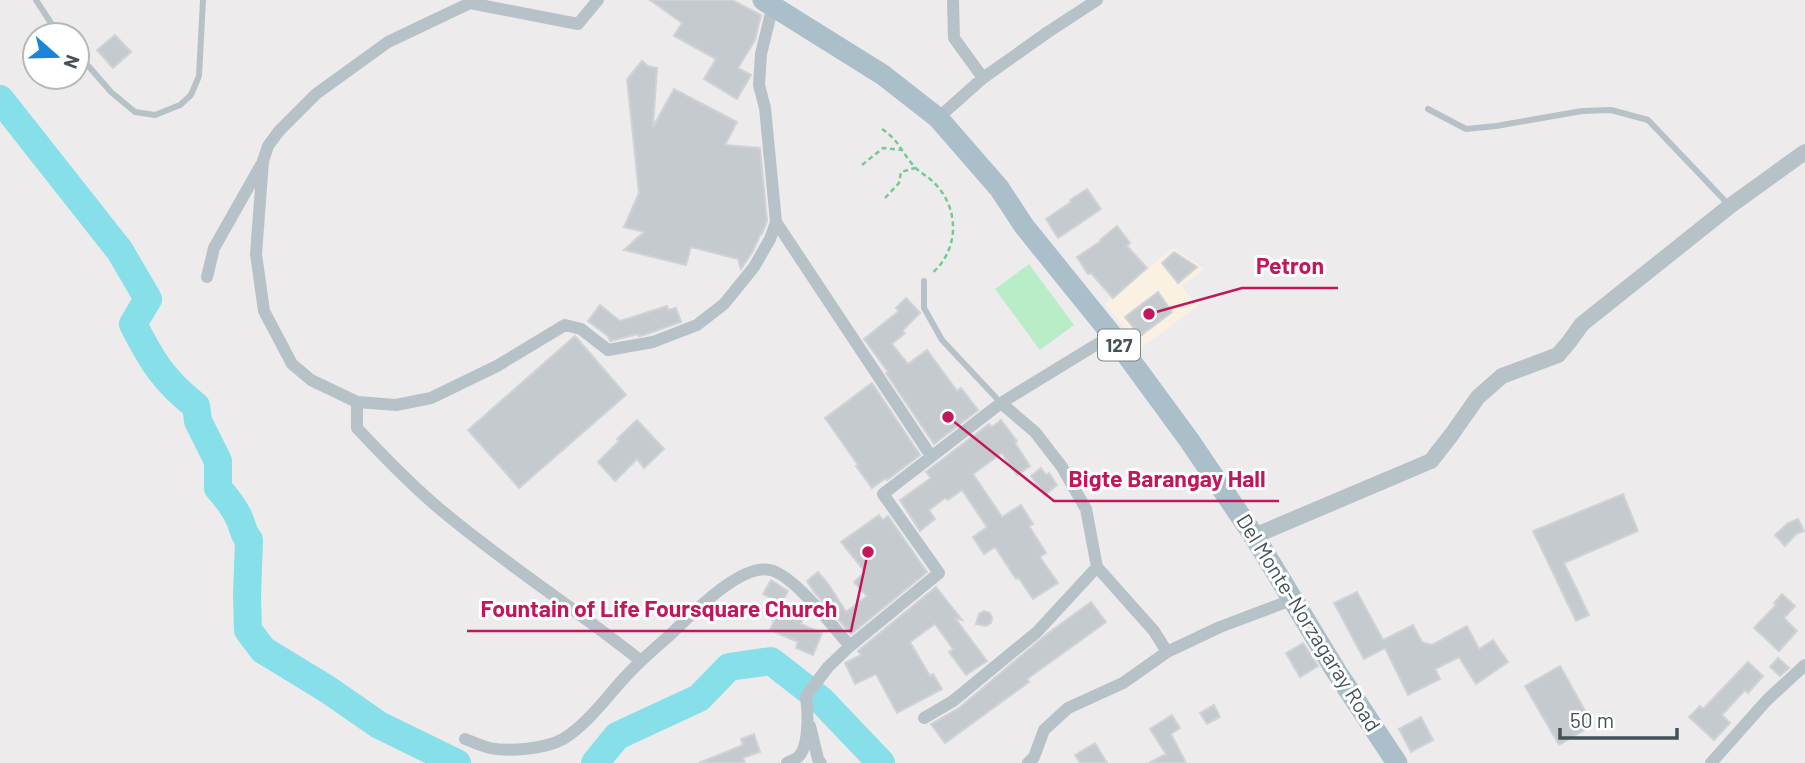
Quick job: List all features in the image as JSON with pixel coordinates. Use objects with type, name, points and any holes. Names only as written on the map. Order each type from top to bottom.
[{"type":"main road","name":"Del Monte-Norzagaray Road","points":[[768,2],[883,75],[938,118],[999,188],[1024,226],[1112,335],[1189,440],[1254,536],[1336,671],[1397,763]]},
{"type":"street","points":[[207,277],[214,248],[263,161],[268,146],[279,131],[316,94],[387,42],[470,3],[578,24],[598,0]]},
{"type":"street","points":[[953,0],[954,38],[983,78]]},
{"type":"street","points":[[938,118],[983,78],[1096,0]]},
{"type":"street","points":[[263,161],[256,254],[264,311],[292,364],[311,380],[357,402],[396,405],[431,398],[497,366],[565,325],[581,329],[608,350],[653,342],[697,325],[723,304],[754,267],[776,222],[765,108],[759,85],[768,2]]},
{"type":"street","points":[[1254,536],[1431,461],[1478,397],[1502,376],[1558,355],[1582,324],[1730,206],[1805,152]]},
{"type":"street","points":[[776,222],[931,456]]},
{"type":"street","points":[[821,763],[809,722],[806,696],[828,667],[850,646],[939,573],[883,494],[1001,403],[1112,335]]},
{"type":"street","points":[[357,402],[358,428],[390,464],[440,510],[641,661]]},
{"type":"street","points":[[1001,403],[1035,432],[1062,467],[1086,509],[1097,567],[1154,631],[1167,652]]},
{"type":"street","points":[[924,718],[953,701],[1037,632],[1097,567]]},
{"type":"street","points":[[465,739],[488,748],[508,751],[562,740],[582,724],[641,661],[710,597],[752,571],[767,569],[781,574],[850,646]]},
{"type":"street","points":[[1033,761],[1044,730],[1068,708],[1123,683],[1167,652],[1220,627],[1294,599]]},
{"type":"street","points":[[1711,763],[1768,700],[1805,665]]},
{"type":"street","points":[[787,763],[797,758],[802,751],[809,722]]},
{"type":"lane","points":[[36,0],[50,21]]},
{"type":"lane","points":[[91,69],[111,92],[135,111],[155,115],[180,105],[191,95],[199,76],[203,0]]},
{"type":"lane","points":[[1428,109],[1466,129],[1582,111],[1611,110],[1648,120],[1730,206]]},
{"type":"lane","points":[[923,281],[924,308],[942,340],[1001,403]]},
{"type":"path","points":[[882,129],[894,138],[915,168],[929,177],[941,190],[951,211],[953,238],[945,259],[923,281]]},
{"type":"path","points":[[862,165],[883,148],[902,150]]},
{"type":"path","points":[[885,198],[898,183],[901,173],[915,168]]},
{"type":"shaded area","points":[[1173,248],[1204,269],[1182,286],[1197,306],[1141,348],[1105,304]]},
{"type":"green space","points":[[1029,264],[1074,325],[1040,350],[995,289]]},
{"type":"building","points":[[650,0],[732,0],[761,15],[755,40],[738,68],[751,75],[737,99],[704,79],[716,59],[674,36],[682,23]]},
{"type":"building","points":[[115,35],[131,52],[113,68],[97,50]]},
{"type":"building","points":[[642,61],[657,68],[653,127],[674,89],[737,122],[725,145],[760,148],[767,221],[741,269],[738,259],[691,247],[686,265],[624,250],[644,232],[624,227],[639,193],[627,79]]},
{"type":"building","points":[[1087,189],[1101,209],[1058,238],[1046,219]]},
{"type":"building","points":[[1117,226],[1130,243],[1127,246],[1147,268],[1113,298],[1091,273],[1088,274],[1077,257]]},
{"type":"building","points":[[1174,252],[1197,267],[1178,283],[1162,263]]},
{"type":"building","points":[[1158,292],[1172,312],[1140,336],[1125,317]]},
{"type":"building","points":[[906,298],[920,313],[902,331],[905,333],[892,344],[908,364],[927,350],[957,391],[961,388],[978,410],[934,444],[864,339],[899,311],[896,308]]},
{"type":"building","points":[[600,305],[620,321],[667,306],[668,310],[676,308],[681,322],[644,335],[610,341],[608,336],[588,321]]},
{"type":"building","points":[[575,336],[626,395],[519,488],[468,430]]},
{"type":"building","points":[[872,383],[920,455],[872,488],[825,418]]},
{"type":"building","points":[[637,420],[664,449],[644,468],[637,459],[615,481],[598,462]]},
{"type":"building","points":[[1001,420],[1017,441],[1015,443],[1030,466],[1017,475],[1002,453],[973,474],[1002,517],[1021,505],[1033,524],[1029,526],[1046,553],[1040,557],[1058,583],[1033,599],[995,547],[984,554],[973,537],[987,527],[962,490],[929,510],[935,519],[920,531],[900,500],[931,478],[926,472],[989,424],[992,427]]},
{"type":"building","points":[[1041,468],[1046,475],[1049,473],[1057,485],[1045,495],[1031,476]]},
{"type":"building","points":[[1623,494],[1638,531],[1564,563],[1589,615],[1576,621],[1533,531]]},
{"type":"building","points":[[879,515],[883,520],[888,516],[927,572],[851,634],[807,581],[818,572],[846,612],[867,596],[854,582],[865,572],[841,542]]},
{"type":"building","points":[[1798,519],[1804,531],[1796,534],[1785,546],[1775,535],[1788,523]]},
{"type":"building","points":[[771,580],[788,591],[781,604],[805,614],[801,624],[822,633],[813,655],[796,648],[798,642],[770,630],[774,621],[760,611],[771,598],[763,594]]},
{"type":"building","points":[[936,587],[962,620],[955,618],[987,661],[966,675],[949,652],[953,649],[935,624],[910,642],[930,676],[933,674],[942,689],[897,713],[876,674],[855,684],[845,663],[861,655],[858,651]]},
{"type":"building","points":[[1357,592],[1383,640],[1413,625],[1422,642],[1432,645],[1467,626],[1479,649],[1493,640],[1508,662],[1476,684],[1459,657],[1435,669],[1440,679],[1408,695],[1385,648],[1364,659],[1334,603]]},
{"type":"building","points":[[1782,594],[1795,606],[1784,618],[1797,631],[1779,651],[1754,628],[1776,605],[1774,603]]},
{"type":"building","points":[[1091,602],[1106,622],[945,743],[931,724],[959,708],[1047,634]]},
{"type":"building","points":[[984,611],[990,613],[991,623],[986,626],[976,624],[979,614]]},
{"type":"building","points":[[1303,643],[1318,666],[1300,677],[1286,653]]},
{"type":"building","points":[[1778,658],[1789,668],[1780,676],[1770,667]]},
{"type":"building","points":[[1748,662],[1763,676],[1748,693],[1745,690],[1722,715],[1730,723],[1714,740],[1689,717],[1700,706],[1703,709]]},
{"type":"building","points":[[1560,666],[1593,725],[1559,745],[1525,686]]},
{"type":"building","points":[[1214,705],[1220,717],[1207,724],[1200,713]]},
{"type":"building","points":[[1172,715],[1180,728],[1171,734],[1186,763],[1149,763],[1166,754],[1150,729]]},
{"type":"building","points":[[1421,717],[1433,740],[1411,752],[1399,729]]},
{"type":"building","points":[[754,734],[760,752],[743,758],[745,763],[699,763],[743,745],[741,739]]},
{"type":"building","points":[[1095,743],[1107,763],[1080,763],[1075,755]]},
{"type":"waterway","points":[[0,99],[120,251],[148,299],[133,324],[159,369],[196,406],[198,421],[218,461],[218,488],[235,510],[249,540],[248,630],[263,650],[379,725],[457,763]]},
{"type":"waterway","points":[[595,763],[617,736],[699,698],[729,667],[771,661],[821,700],[881,763]]},
{"type":"place","name":"Petron","points":[[1149,314]]},
{"type":"place","name":"Bigte Barangay Hall","points":[[948,417]]},
{"type":"place","name":"Fountain of Life Foursquare Church","points":[[868,552]]}]
